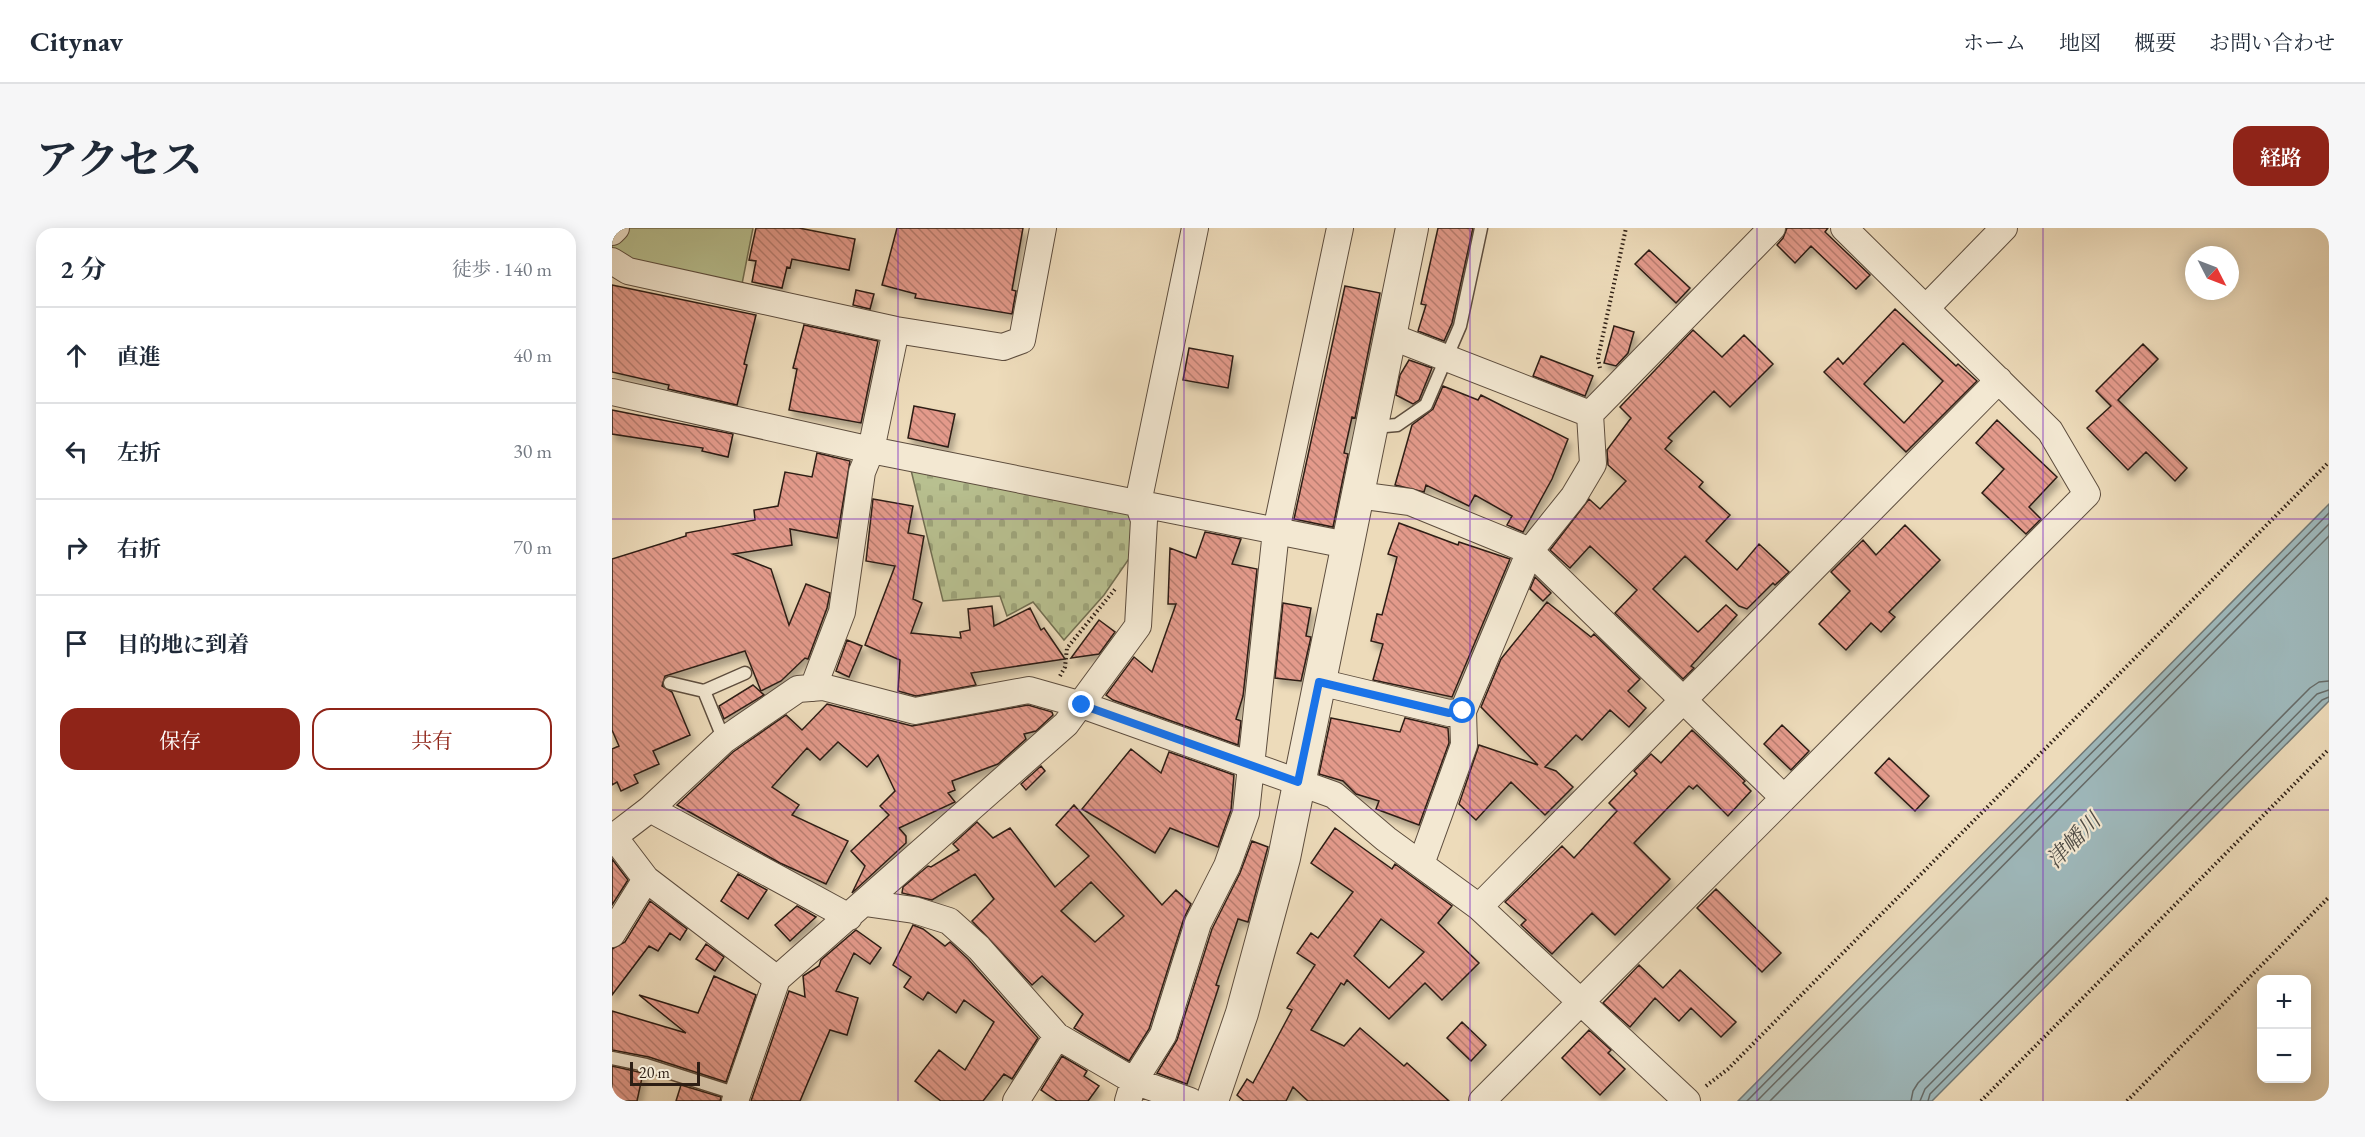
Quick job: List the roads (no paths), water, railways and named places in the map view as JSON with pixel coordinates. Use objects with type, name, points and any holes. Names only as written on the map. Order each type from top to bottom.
[{"type":"street","points":[[612,232],[616,228]]},
{"type":"street","points":[[612,261],[628,271],[896,330],[1003,347],[1022,340],[1043,228]]},
{"type":"street","points":[[736,1097],[777,979],[1066,724],[1138,626],[1144,520],[1138,503],[1195,228]]},
{"type":"street","points":[[1131,1091],[1163,1035],[1198,923],[1227,866],[1246,813],[1276,531],[1340,228]]},
{"type":"street","points":[[1212,1101],[1242,1013],[1284,858],[1412,228]]},
{"type":"street","points":[[1420,864],[1464,745],[1463,711],[1530,551],[1574,496],[1593,464],[1598,406],[1773,228]]},
{"type":"street","points":[[1482,1101],[2086,494],[2050,431],[1844,228]]},
{"type":"street","points":[[1926,308],[2004,228]]},
{"type":"street","points":[[813,688],[842,612],[862,472],[871,450],[896,330]]},
{"type":"street","points":[[1390,336],[1446,358],[1598,406]]},
{"type":"street","points":[[1479,907],[2000,380]]},
{"type":"street","points":[[612,392],[871,450],[1347,545]]},
{"type":"street","points":[[1357,495],[1410,502],[1530,551],[1784,798]]},
{"type":"street","points":[[1319,682],[1449,713],[1463,711]]},
{"type":"street","points":[[777,979],[646,879],[613,838],[650,809],[724,740],[798,689],[823,687],[915,711],[1029,690],[1082,705],[1334,795],[1420,864],[1479,907],[1686,1101]]},
{"type":"street","points":[[650,809],[857,910],[914,910],[949,921],[980,948],[1057,1036],[1131,1091],[1190,1101]]},
{"type":"street","points":[[612,934],[646,879]]},
{"type":"street","points":[[1016,1101],[1057,1036]]},
{"type":"lane","points":[[1371,428],[1397,425],[1426,405],[1460,327],[1480,228]]},
{"type":"lane","points":[[670,684],[704,691],[745,674]]},
{"type":"lane","points":[[704,691],[724,740]]},
{"type":"lane","points":[[612,1058],[646,1065],[736,1097]]},
{"type":"water","name":"津幡川","points":[[2329,504],[2329,701],[1932,1101],[1738,1101]]}]
